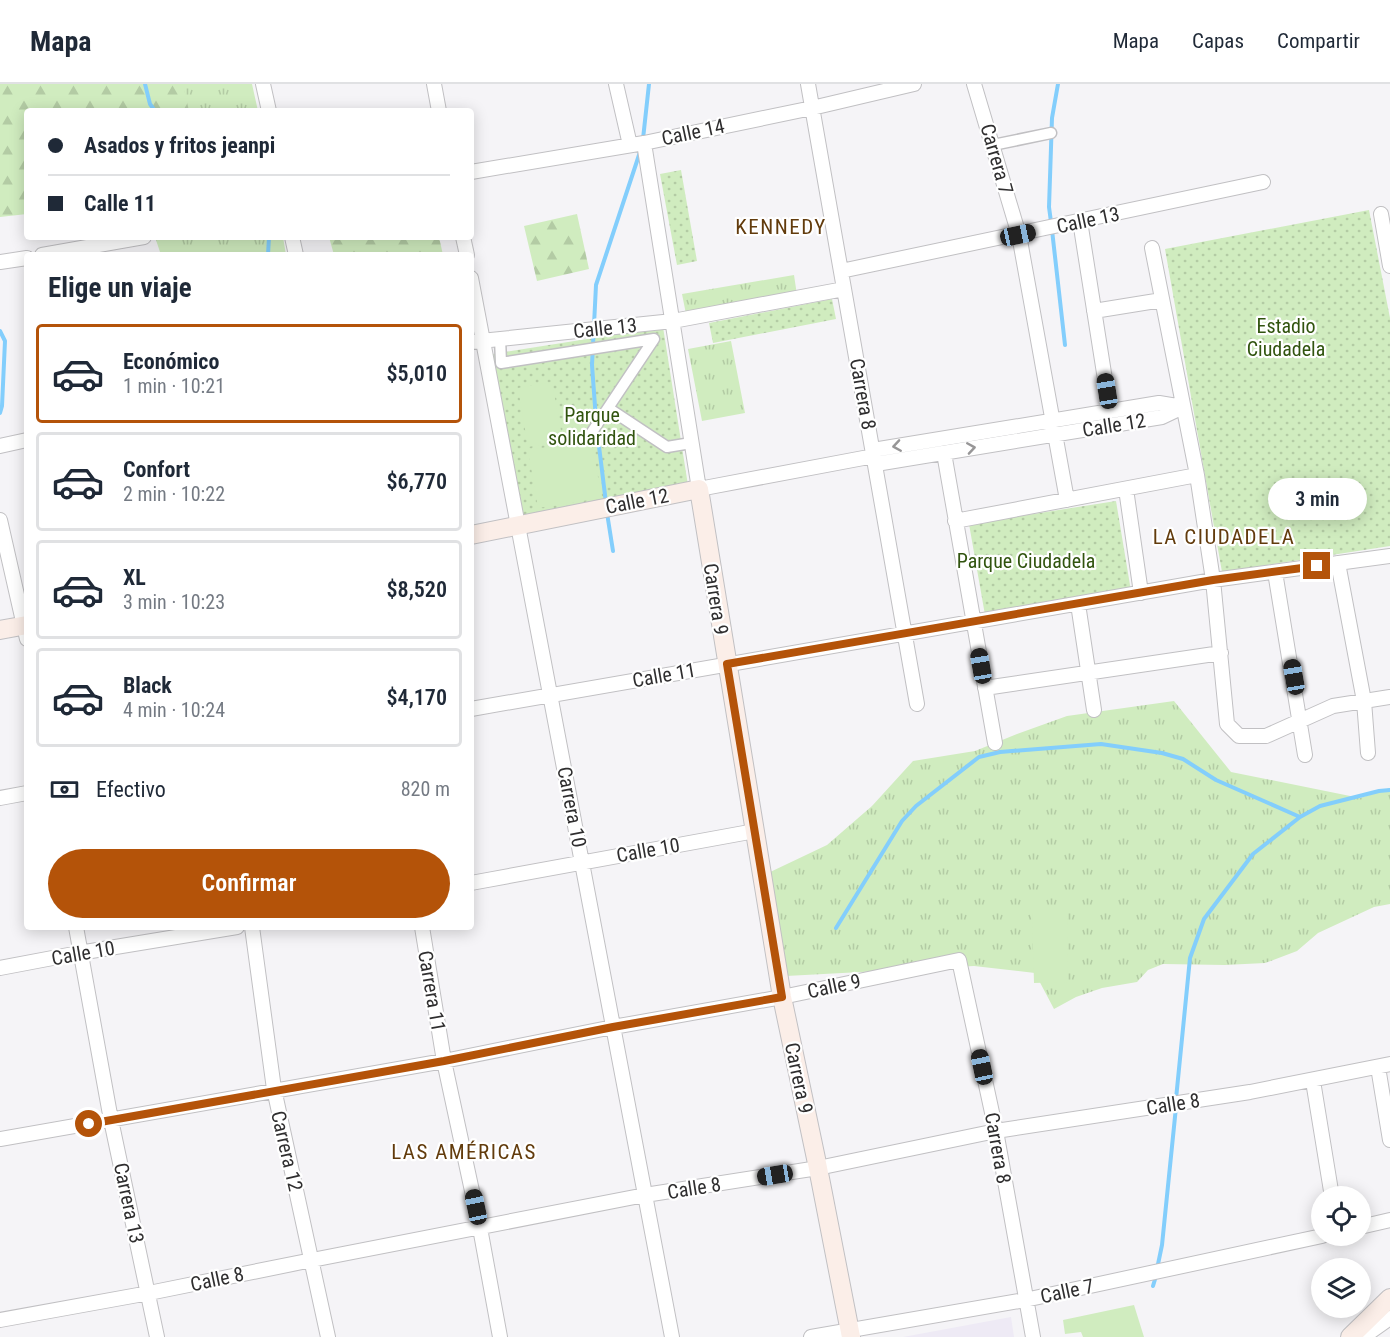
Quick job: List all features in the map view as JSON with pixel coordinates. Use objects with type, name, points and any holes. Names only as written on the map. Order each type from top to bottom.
[{"type":"main road","name":"Calle 12","points":[[474,534],[699,489]]},
{"type":"main road","name":"Carrera 9","points":[[699,489],[782,997],[850,1333]]},
{"type":"main road","points":[[0,630],[24,630]]},
{"type":"main road","points":[[1350,1337],[1390,1298]]},
{"type":"street","points":[[263,84],[267,108]]},
{"type":"street","points":[[434,84],[439,108]]},
{"type":"street","name":"Carrera 9","points":[[616,84],[637,144],[673,321],[699,489]]},
{"type":"street","name":"Carrera 8","points":[[808,84],[917,704]]},
{"type":"street","name":"Calle 14","points":[[474,171],[637,144],[812,108],[914,84]]},
{"type":"street","name":"Carrera 7","points":[[974,84],[1018,235],[1067,500]]},
{"type":"street","points":[[993,145],[1051,133]]},
{"type":"street","name":"Calle 13","points":[[841,271],[1263,182]]},
{"type":"street","points":[[1382,214],[1390,266]]},
{"type":"street","points":[[1080,221],[1110,411]]},
{"type":"street","points":[[76,252],[122,248],[138,240]]},
{"type":"street","points":[[1152,248],[1197,476],[1213,580],[1227,724],[1239,736],[1266,736],[1333,706],[1390,697]]},
{"type":"street","points":[[0,262],[24,258]]},
{"type":"street","name":"Calle 13","points":[[477,341],[673,321],[844,289]]},
{"type":"street","points":[[1094,311],[1162,300]]},
{"type":"street","name":"Carrera 10","points":[[474,310],[477,341],[518,526],[672,1337]]},
{"type":"street","points":[[500,338],[501,363],[654,339],[590,435]]},
{"type":"street","name":"Calle 12","points":[[874,456],[882,463],[944,453],[1053,428],[1110,411],[1159,404],[1183,406]]},
{"type":"street","name":"Calle 12","points":[[699,489],[874,456],[879,449],[1162,417],[1183,406]]},
{"type":"street","points":[[608,408],[667,447],[691,443]]},
{"type":"street","points":[[0,446],[24,441]]},
{"type":"street","points":[[944,453],[995,743]]},
{"type":"street","points":[[955,521],[1197,476]]},
{"type":"street","points":[[1126,489],[1141,593]]},
{"type":"street","points":[[0,520],[24,622]]},
{"type":"street","name":"Calle 11","points":[[474,708],[1213,580],[1390,556]]},
{"type":"street","points":[[1338,563],[1364,701],[1368,753]]},
{"type":"street","points":[[1275,572],[1305,755]]},
{"type":"street","points":[[1078,604],[1094,710]]},
{"type":"street","points":[[985,688],[1221,653]]},
{"type":"street","points":[[0,798],[24,794]]},
{"type":"street","name":"Calle 10","points":[[474,882],[755,831]]},
{"type":"street","name":"Carrera 13","points":[[76,930],[111,1120],[157,1337]]},
{"type":"street","name":"Calle 10","points":[[0,968],[219,930]]},
{"type":"street","name":"Carrera 12","points":[[252,930],[274,1089],[328,1337]]},
{"type":"street","name":"Carrera 11","points":[[422,930],[444,1061],[480,1228],[500,1337]]},
{"type":"street","name":"Carrera 8","points":[[959,960],[996,1131],[1033,1337]]},
{"type":"street","name":"Calle 9","points":[[0,1139],[274,1089],[444,1061],[613,1027],[782,997],[959,960]]},
{"type":"street","points":[[1384,1065],[1390,1140]]},
{"type":"street","name":"Calle 8","points":[[0,1320],[149,1293],[645,1195],[818,1168],[996,1131],[1313,1081],[1384,1065]]},
{"type":"street","points":[[1313,1081],[1330,1186]]},
{"type":"street","points":[[1371,1224],[1390,1220]]},
{"type":"street","name":"Calle 7","points":[[811,1337],[850,1333],[1025,1300],[1311,1238]]},
{"type":"street","points":[[1363,1337],[1390,1318]]},
{"type":"shaded area","points":[[1011,1317],[1014,1337],[903,1337]]},
{"type":"green space","points":[[0,84],[252,84],[257,108],[24,108]]},
{"type":"green space","points":[[0,84],[183,84],[188,108],[24,108],[24,214],[0,217]]},
{"type":"green space","points":[[681,170],[697,261],[677,265],[660,174]]},
{"type":"green space","name":"Estadio Ciudadela","points":[[1369,210],[1390,318],[1390,546],[1222,572],[1165,249]]},
{"type":"green space","points":[[577,214],[589,269],[537,281],[524,226]]},
{"type":"green space","points":[[156,240],[284,240],[286,252],[160,252]]},
{"type":"green space","points":[[330,240],[440,240],[442,252],[333,252]]},
{"type":"green space","points":[[794,275],[797,295],[686,314],[682,294]]},
{"type":"green space","points":[[832,299],[836,319],[713,343],[709,323]]},
{"type":"green space","name":"Parque solidaridad","points":[[663,327],[690,498],[523,525],[493,354]]},
{"type":"green space","points":[[731,341],[745,413],[702,421],[688,349]]},
{"type":"green space","points":[[552,382],[563,441],[528,447],[518,388]]},
{"type":"green space","points":[[591,440],[602,498],[538,508],[528,450]]},
{"type":"green space","name":"Parque Ciudadela","points":[[1116,501],[1131,591],[985,615],[969,524]]},
{"type":"green space","points":[[1174,701],[1231,772],[1360,798],[1390,788],[1390,904],[1374,907],[1318,933],[1297,951],[1265,963],[1163,964],[1148,970],[1137,982],[1102,988],[1076,997],[1054,1009],[1035,973],[974,966],[786,976],[766,874],[827,845],[872,806],[913,761],[975,751],[1067,716]]},
{"type":"green space","points":[[1032,913],[1067,913],[1068,982],[1034,983]]},
{"type":"green space","points":[[1134,1305],[1144,1337],[1083,1337],[1081,1332],[1065,1334],[1063,1320]]},
{"type":"waterway","points":[[145,84],[153,108]]},
{"type":"waterway","points":[[643,139],[649,84]]},
{"type":"waterway","points":[[1051,222],[1049,207],[1052,118],[1058,84]]},
{"type":"waterway","points":[[596,420],[592,365],[596,285],[640,152]]},
{"type":"waterway","points":[[1052,230],[1065,345]]},
{"type":"waterway","points":[[268,252],[269,240]]},
{"type":"waterway","points":[[0,331],[5,341],[0,413]]},
{"type":"waterway","points":[[597,430],[606,503]]},
{"type":"waterway","points":[[607,513],[613,551]]},
{"type":"waterway","points":[[836,928],[902,821],[916,806],[979,757],[1000,752],[1101,744],[1162,753],[1183,759],[1216,780],[1300,817]]},
{"type":"waterway","points":[[1176,1099],[1190,958],[1204,919],[1253,854],[1300,817],[1320,806],[1390,790]]},
{"type":"waterway","points":[[1157,1269],[1162,1245],[1176,1107]]},
{"type":"waterway","points":[[1153,1286],[1156,1276]]},
{"type":"district","name":"KENNEDY","points":[[781,227]]},
{"type":"district","name":"LA CIUDADELA","points":[[1224,537]]},
{"type":"district","name":"LAS AMÉRICAS","points":[[464,1152]]},
{"type":"route","points":[[89,1124],[274,1089],[444,1061],[613,1027],[782,997],[727,664],[1213,580],[1317,566]]}]
